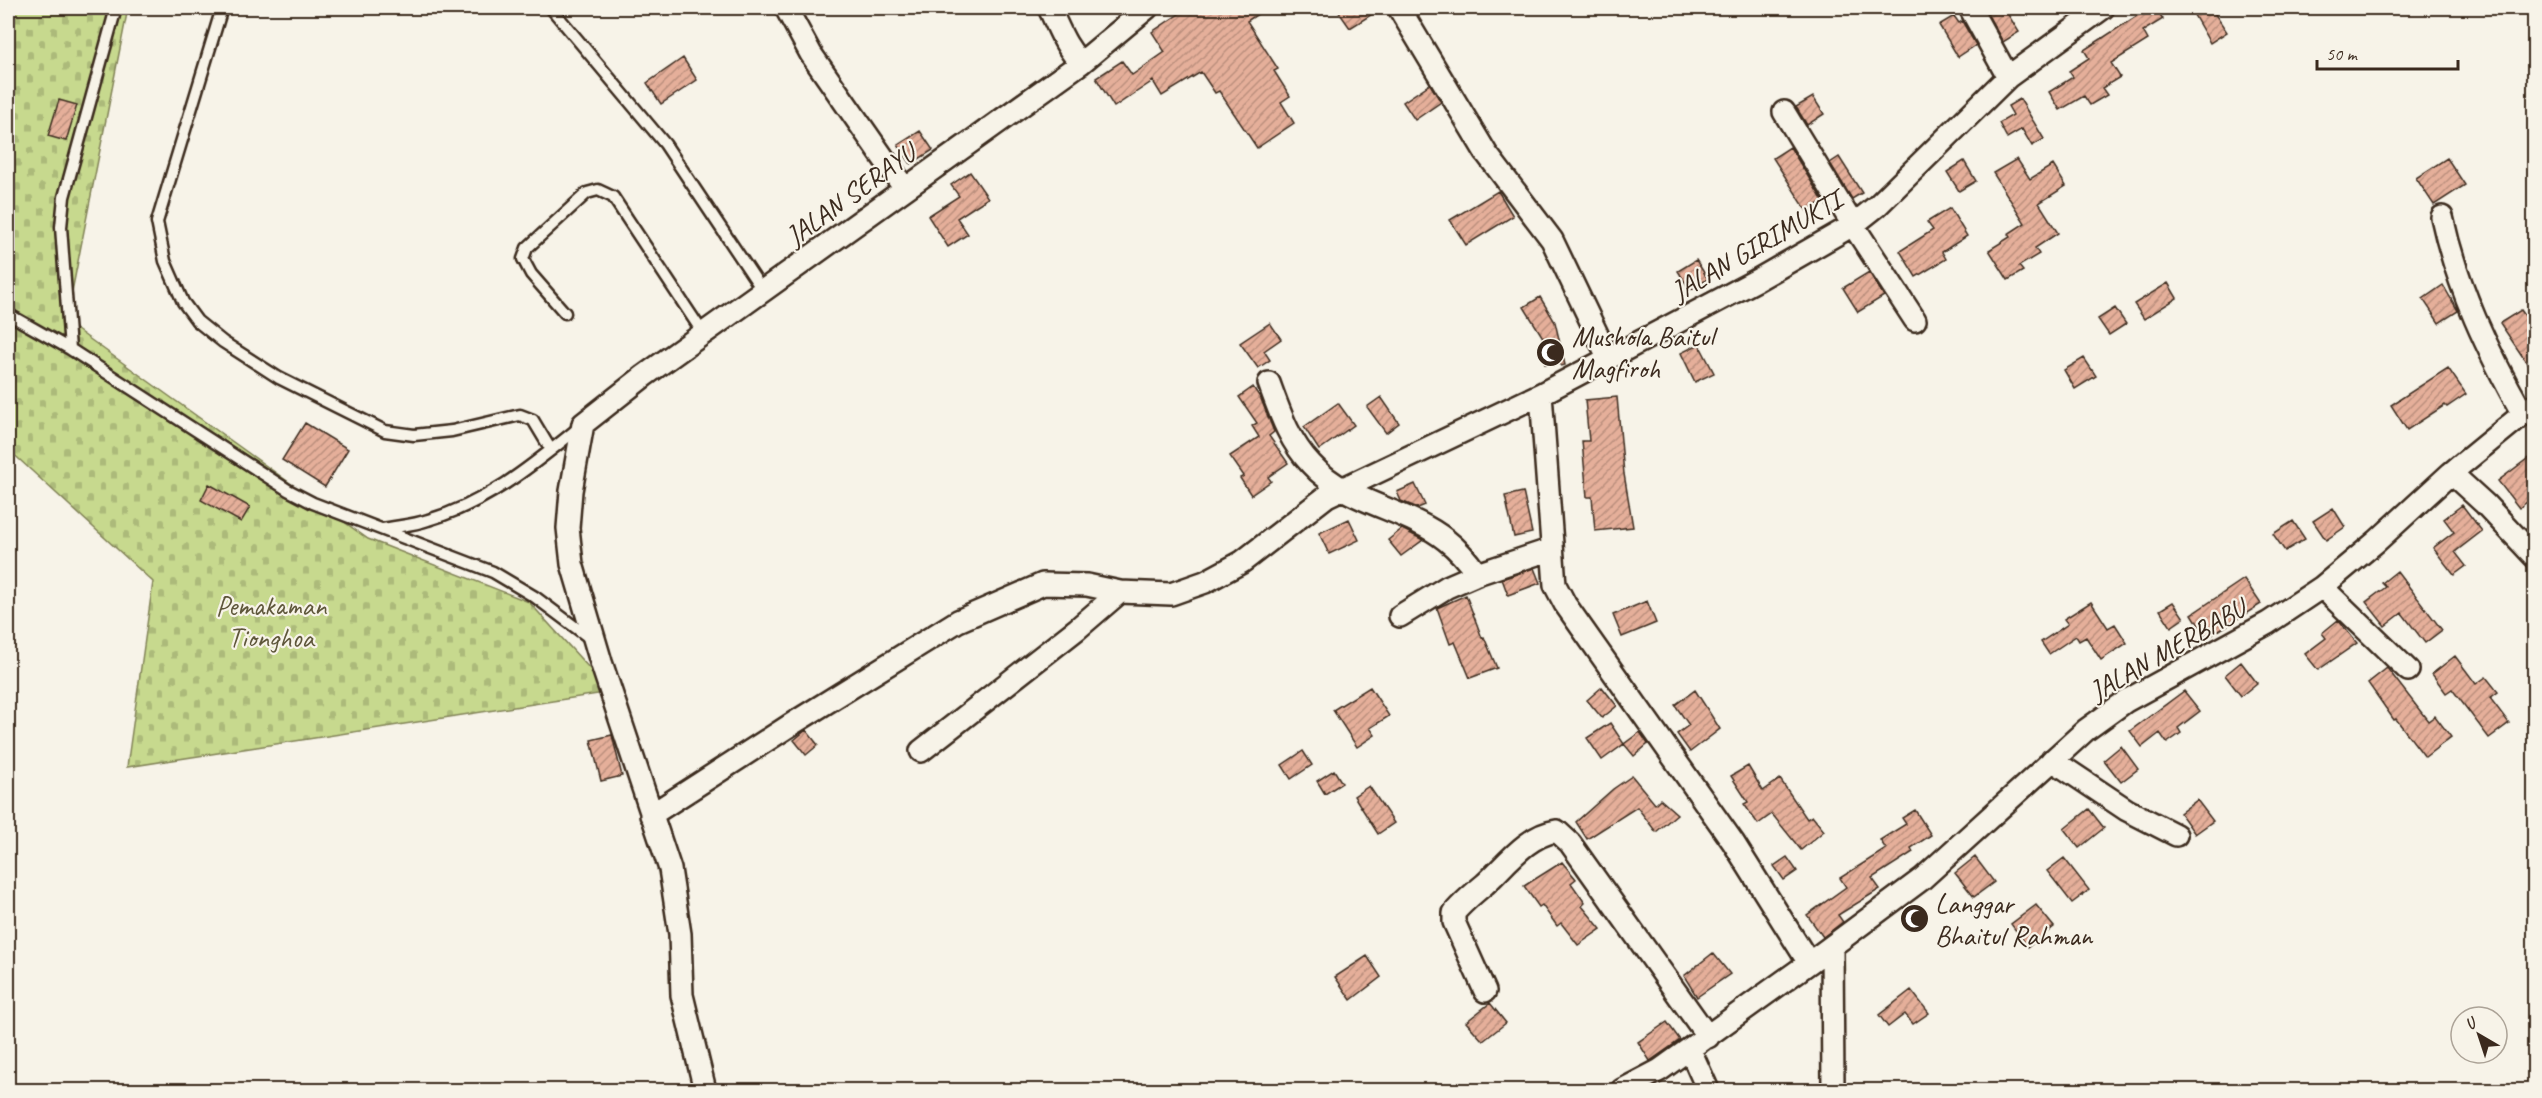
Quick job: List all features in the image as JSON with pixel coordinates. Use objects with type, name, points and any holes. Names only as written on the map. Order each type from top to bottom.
[{"type":"street","points":[[786,8],[811,54],[905,189]]},
{"type":"street","points":[[1049,8],[1061,36],[1072,54],[1081,63]]},
{"type":"street","name":"JALAN SERAYU","points":[[584,424],[703,333],[1081,63],[1147,8]]},
{"type":"street","points":[[1399,8],[1486,153],[1552,240],[1608,357]]},
{"type":"street","points":[[1970,8],[2008,77]]},
{"type":"street","name":"JALAN GIRIMUKTI","points":[[651,815],[929,638],[975,613],[1043,584],[1086,585],[1120,592],[1170,594],[1205,582],[1242,562],[1327,496],[1541,394],[1608,357],[1670,327],[1853,225],[1877,206],[2008,77],[2103,8]]},
{"type":"street","points":[[1784,112],[1853,225],[1915,320]]},
{"type":"street","points":[[2442,217],[2450,256],[2488,349],[2529,409]]},
{"type":"street","points":[[1269,383],[1284,425],[1297,448],[1312,466],[1341,489],[1445,539],[1463,555],[1477,574]]},
{"type":"street","points":[[1541,394],[1555,585],[1565,604],[1733,842],[1809,963]]},
{"type":"street","name":"JALAN MERBABU","points":[[1622,1090],[1660,1070],[1690,1050],[1922,879],[2086,729],[2126,701],[2268,623],[2322,587],[2377,541],[2451,472],[2529,409]]},
{"type":"street","points":[[584,424],[571,490],[569,548],[595,642],[670,869],[680,934],[682,995],[705,1090]]},
{"type":"street","points":[[2451,472],[2486,504],[2535,556]]},
{"type":"street","points":[[1400,616],[1447,587],[1477,574],[1552,549]]},
{"type":"street","points":[[2322,587],[2408,670]]},
{"type":"street","points":[[921,751],[1077,629],[1120,592]]},
{"type":"street","points":[[2052,760],[2117,804],[2175,835]]},
{"type":"street","points":[[1485,991],[1454,922],[1454,913],[1498,870],[1535,839],[1547,832],[1557,831],[1570,843],[1708,1037]]},
{"type":"street","points":[[1832,946],[1833,1090]]},
{"type":"street","points":[[1690,1050],[1708,1090]]},
{"type":"lane","points":[[70,349],[61,227],[64,197],[116,8]]},
{"type":"lane","points":[[222,8],[157,222],[165,261],[183,302],[198,321],[223,342],[279,378],[385,431],[414,435],[452,431],[520,415],[533,420],[551,450]]},
{"type":"lane","points":[[551,8],[666,144],[763,291]]},
{"type":"lane","points":[[565,314],[531,274],[523,259],[527,248],[544,232],[587,193],[598,190],[612,197],[703,333]]},
{"type":"lane","points":[[8,314],[70,349],[288,490],[313,503],[493,572],[535,597],[595,642]]},
{"type":"lane","points":[[382,529],[428,521],[497,490],[584,424]]},
{"type":"green space","name":"Pemakaman Tionghoa","points":[[8,8],[128,8],[66,322],[368,539],[529,602],[611,692],[127,767],[153,582],[8,449]]},
{"type":"building","points":[[1188,8],[1267,8],[1247,21],[1278,69],[1274,71],[1290,96],[1281,102],[1294,123],[1257,148],[1219,91],[1215,93],[1201,72],[1162,96],[1153,81],[1114,107],[1096,78],[1122,61],[1132,75],[1165,52],[1152,32]]},
{"type":"building","points":[[1336,8],[1382,8],[1350,28]]},
{"type":"building","points":[[1984,8],[2004,8],[2019,32],[2003,42]]},
{"type":"building","points":[[2149,8],[2156,8],[2163,19],[2143,31],[2148,40],[2111,63],[2120,77],[2102,88],[2107,95],[2090,105],[2084,96],[2060,110],[2049,92],[2073,77],[2069,71],[2089,58],[2084,50]]},
{"type":"building","points":[[2206,8],[2211,8],[2227,32],[2210,43],[2194,15]]},
{"type":"building","points":[[1954,16],[1959,23],[1962,21],[1976,45],[1958,57],[1939,25]]},
{"type":"building","points":[[683,58],[697,80],[661,104],[647,83]]},
{"type":"building","points":[[1430,84],[1441,102],[1415,120],[1403,102]]},
{"type":"building","points":[[1813,97],[1824,114],[1807,125],[1796,107]]},
{"type":"building","points":[[2020,99],[2044,139],[2032,146],[2022,129],[2007,138],[1999,123],[2013,115],[2008,106]]},
{"type":"building","points":[[59,100],[77,105],[66,141],[48,136]]},
{"type":"building","points":[[920,131],[933,150],[911,164],[898,145]]},
{"type":"building","points":[[1790,147],[1823,201],[1807,211],[1773,158]]},
{"type":"building","points":[[1839,157],[1862,193],[1852,199],[1830,163]]},
{"type":"building","points":[[2447,158],[2465,185],[2434,205],[2416,178]]},
{"type":"building","points":[[2017,159],[2030,179],[2053,165],[2066,186],[2039,203],[2058,233],[2035,248],[2039,254],[2019,266],[2023,271],[2008,280],[1989,250],[2010,237],[2008,234],[2025,223],[1993,173]]},
{"type":"building","points":[[1964,161],[1976,181],[1959,191],[1947,172]]},
{"type":"building","points":[[970,172],[988,198],[957,218],[968,234],[948,247],[928,216],[959,196],[951,185]]},
{"type":"building","points":[[1498,191],[1513,216],[1466,245],[1450,220]]},
{"type":"building","points":[[1950,208],[1967,236],[1942,252],[1946,259],[1916,277],[1900,251],[1933,230],[1927,222]]},
{"type":"building","points":[[1696,260],[1708,279],[1690,290],[1678,271]]},
{"type":"building","points":[[1869,272],[1884,296],[1858,312],[1843,288]]},
{"type":"building","points":[[2168,283],[2177,298],[2144,319],[2134,304]]},
{"type":"building","points":[[2443,285],[2458,311],[2439,323],[2423,299]]},
{"type":"building","points":[[1540,297],[1555,322],[1565,365],[1561,366],[1557,361],[1545,364],[1540,346],[1547,344],[1524,307]]},
{"type":"building","points":[[2115,308],[2126,324],[2109,335],[2098,319]]},
{"type":"building","points":[[2521,310],[2535,330],[2535,375],[2500,323]]},
{"type":"building","points":[[1270,323],[1281,339],[1264,351],[1270,360],[1258,368],[1240,343]]},
{"type":"building","points":[[1699,344],[1714,373],[1695,382],[1681,353]]},
{"type":"building","points":[[2084,358],[2096,376],[2075,389],[2064,370]]},
{"type":"building","points":[[2448,368],[2466,394],[2407,430],[2391,405]]},
{"type":"building","points":[[1253,387],[1261,399],[1274,432],[1269,436],[1288,463],[1268,477],[1271,481],[1251,495],[1240,478],[1244,476],[1230,456],[1259,437],[1252,426],[1257,423],[1239,397]]},
{"type":"building","points":[[1381,397],[1399,423],[1386,433],[1367,407]]},
{"type":"building","points":[[1617,397],[1624,474],[1633,527],[1595,531],[1592,497],[1587,497],[1582,441],[1589,441],[1585,400]]},
{"type":"building","points":[[1338,403],[1354,425],[1319,450],[1304,427]]},
{"type":"building","points":[[305,423],[348,449],[325,487],[282,460]]},
{"type":"building","points":[[2535,453],[2535,496],[2519,508],[2498,481]]},
{"type":"building","points":[[209,484],[250,507],[241,522],[201,500]]},
{"type":"building","points":[[1415,484],[1425,505],[1418,508],[1401,501],[1397,492]]},
{"type":"building","points":[[1523,492],[1532,533],[1514,537],[1505,496]]},
{"type":"building","points":[[2462,505],[2482,531],[2455,552],[2466,566],[2454,575],[2433,548],[2454,532],[2444,519]]},
{"type":"building","points":[[2333,508],[2345,527],[2326,540],[2313,521]]},
{"type":"building","points":[[1349,519],[1359,540],[1329,554],[1319,533]]},
{"type":"building","points":[[2293,521],[2305,539],[2285,551],[2273,534]]},
{"type":"building","points":[[1402,529],[1423,540],[1401,556],[1388,540]]},
{"type":"building","points":[[1534,568],[1540,583],[1508,595],[1502,579]]},
{"type":"building","points":[[2397,571],[2442,630],[2425,643],[2402,613],[2385,626],[2366,602],[2386,587],[2382,583]]},
{"type":"building","points":[[2244,579],[2261,604],[2207,638],[2192,614]]},
{"type":"building","points":[[1466,595],[1482,638],[1484,637],[1497,668],[1470,678],[1455,642],[1450,644],[1437,608]]},
{"type":"building","points":[[1647,601],[1656,623],[1622,637],[1613,615]]},
{"type":"building","points":[[2091,602],[2108,628],[2115,624],[2127,643],[2101,660],[2086,637],[2079,641],[2076,636],[2049,654],[2041,642],[2068,624],[2064,619]]},
{"type":"building","points":[[2173,602],[2184,618],[2171,627],[2160,610]]},
{"type":"building","points":[[2338,620],[2357,643],[2318,670],[2305,654],[2326,638],[2322,633]]},
{"type":"building","points":[[2455,656],[2476,684],[2486,677],[2498,692],[2490,698],[2509,723],[2489,738],[2452,689],[2446,693],[2432,674]]},
{"type":"building","points":[[2241,662],[2257,683],[2241,696],[2225,675]]},
{"type":"building","points":[[2387,668],[2428,721],[2435,716],[2451,737],[2425,757],[2396,719],[2394,720],[2368,683]]},
{"type":"building","points":[[1370,687],[1389,716],[1370,728],[1375,735],[1357,747],[1333,710]]},
{"type":"building","points":[[1602,687],[1617,706],[1602,718],[1587,700]]},
{"type":"building","points":[[1695,690],[1720,729],[1690,752],[1677,734],[1689,725],[1675,705]]},
{"type":"building","points":[[2184,691],[2200,711],[2178,728],[2181,733],[2167,743],[2160,733],[2142,747],[2130,731]]},
{"type":"building","points":[[1610,723],[1624,744],[1602,760],[1587,738]]},
{"type":"building","points":[[806,730],[818,745],[806,755],[794,740]]},
{"type":"building","points":[[1640,732],[1648,744],[1634,756],[1624,744]]},
{"type":"building","points":[[612,735],[622,776],[601,781],[591,740]]},
{"type":"building","points":[[2121,746],[2138,769],[2121,782],[2104,760]]},
{"type":"building","points":[[1303,751],[1312,765],[1291,779],[1282,765]]},
{"type":"building","points":[[1748,766],[1763,791],[1780,779],[1807,819],[1812,816],[1824,831],[1801,850],[1772,814],[1758,824],[1744,804],[1748,802],[1731,776]]},
{"type":"building","points":[[1334,770],[1342,783],[1325,794],[1317,781]]},
{"type":"building","points":[[1632,776],[1655,804],[1660,799],[1677,814],[1656,832],[1637,807],[1587,839],[1576,822],[1613,789]]},
{"type":"building","points":[[1369,786],[1394,823],[1378,834],[1354,796]]},
{"type":"building","points":[[2197,800],[2213,821],[2195,834],[2180,813]]},
{"type":"building","points":[[2089,809],[2104,828],[2079,848],[2064,829]]},
{"type":"building","points":[[1915,810],[1931,835],[1911,848],[1913,852],[1872,878],[1880,889],[1838,915],[1843,922],[1823,937],[1807,915],[1846,887],[1840,878],[1886,849],[1880,840],[1906,824],[1902,818]]},
{"type":"building","points":[[1787,857],[1797,871],[1784,880],[1774,866]]},
{"type":"building","points":[[1975,857],[1994,882],[1974,897],[1955,873]]},
{"type":"building","points":[[2064,858],[2089,890],[2072,903],[2047,871]]},
{"type":"building","points":[[1562,862],[1576,879],[1571,883],[1585,903],[1582,906],[1601,929],[1578,945],[1561,923],[1557,926],[1542,905],[1539,907],[1524,886]]},
{"type":"building","points":[[2036,905],[2054,927],[2028,947],[2011,924]]},
{"type":"building","points":[[1713,953],[1730,974],[1697,997],[1684,976]]},
{"type":"building","points":[[1367,956],[1381,977],[1351,1000],[1335,977]]},
{"type":"building","points":[[1911,990],[1929,1013],[1913,1024],[1905,1014],[1888,1027],[1879,1015]]},
{"type":"building","points":[[1490,1003],[1506,1023],[1483,1041],[1466,1022]]},
{"type":"building","points":[[1667,1022],[1680,1040],[1650,1061],[1638,1042]]},
{"type":"place","name":"Mushola Baitul Magfiroh","points":[[1551,352]]},
{"type":"place","name":"Langgar Bhaitul Rahman","points":[[1914,919]]}]
